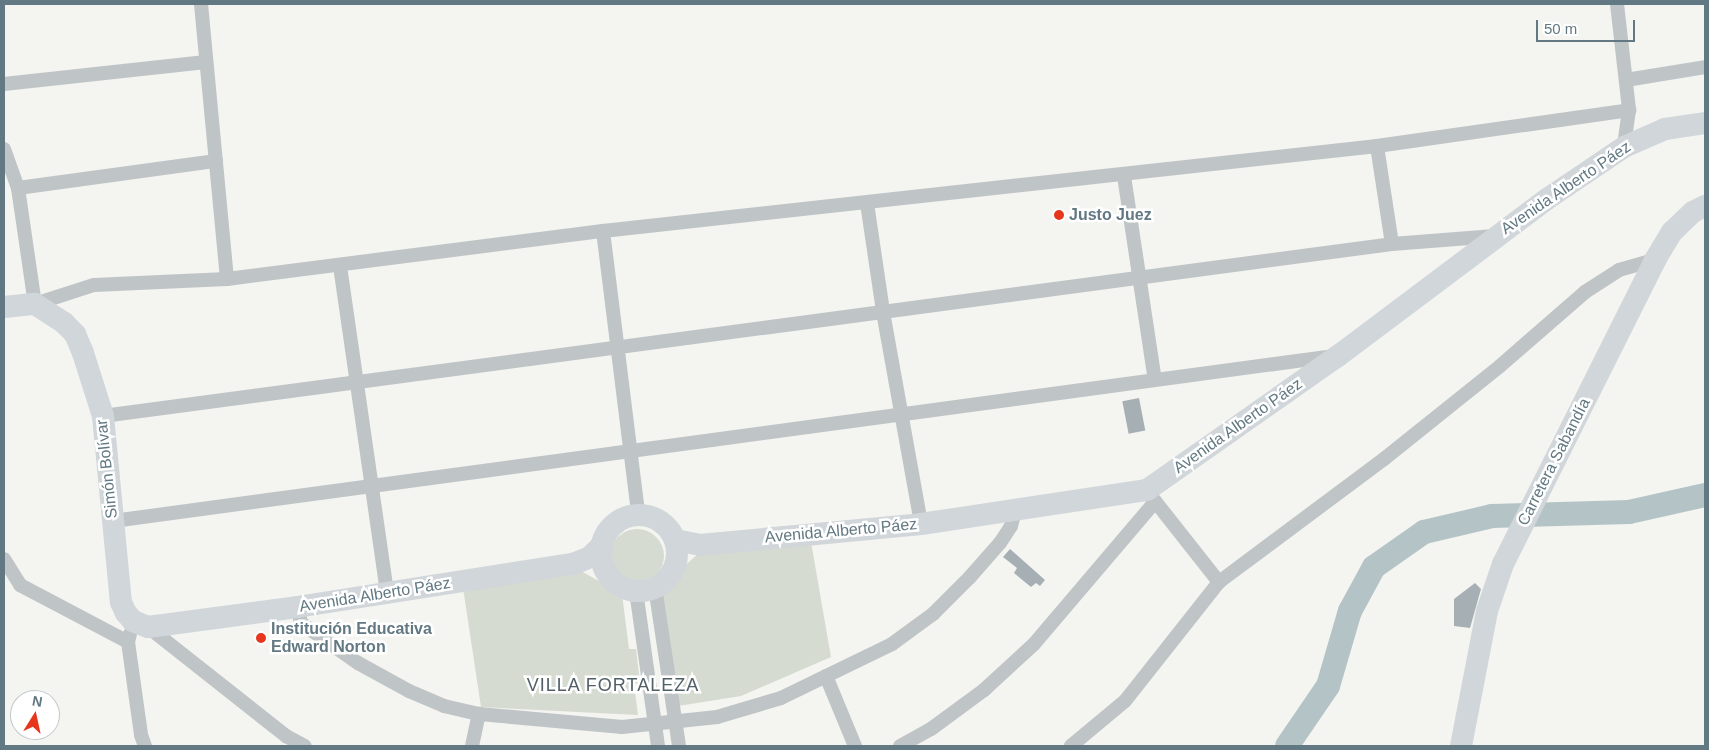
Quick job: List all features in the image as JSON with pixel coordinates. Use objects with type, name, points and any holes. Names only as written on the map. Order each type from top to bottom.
[{"type":"main road","name":"Avenida Alberto Páez","points":[[676,549],[700,544],[921,524],[1015,511],[1151,496],[1496,236],[1624,147],[1665,129],[1705,123]]},
{"type":"main road","name":"Carretera Sabandía","points":[[1461,746],[1487,611],[1503,564],[1655,260],[1672,232],[1693,212],[1705,206]]},
{"type":"main road","points":[[4,307],[42,308]]},
{"type":"main road","name":"Simón Bolívar","points":[[42,308],[76,334],[103,416],[121,602],[136,630]]},
{"type":"main road","points":[[638,514],[650,516],[661,521],[676,549],[670,575],[646,589],[614,582],[606,573],[601,560],[601,546],[605,534],[614,523],[625,517],[638,514]]},
{"type":"main road","name":"Avenida Alberto Páez","points":[[136,630],[573,564],[590,557],[601,546]]},
{"type":"main road","name":"Avenida Alberto Páez","points":[[573,564],[591,567],[606,573]]},
{"type":"street","points":[[200,4],[227,279]]},
{"type":"street","points":[[1617,4],[1629,110],[1624,147]]},
{"type":"street","points":[[4,84],[206,62]]},
{"type":"street","points":[[1626,80],[1705,67]]},
{"type":"street","points":[[4,149],[18,188],[42,308],[94,285],[227,279],[603,231],[1124,176],[1376,146],[1629,110]]},
{"type":"street","points":[[1376,146],[1392,244]]},
{"type":"street","points":[[18,188],[216,161]]},
{"type":"street","points":[[1124,176],[1155,380]]},
{"type":"street","points":[[867,203],[883,312],[921,524]]},
{"type":"street","points":[[603,231],[638,514]]},
{"type":"street","points":[[103,416],[1392,244],[1496,236]]},
{"type":"street","points":[[1071,746],[1125,701],[1219,582],[1392,453],[1500,366],[1585,292],[1619,270],[1655,260]]},
{"type":"street","points":[[340,266],[387,593]]},
{"type":"street","points":[[112,521],[372,488],[902,414],[1338,356]]},
{"type":"street","points":[[900,746],[931,729],[984,690],[1034,644],[1151,496],[1219,582]]},
{"type":"street","points":[[297,607],[301,623],[358,663],[409,691],[444,706],[479,714],[613,726],[655,724],[716,717],[781,698],[892,644],[933,614],[1000,543],[1011,526],[1015,511]]},
{"type":"street","points":[[4,559],[20,585],[136,630],[286,736],[304,746]]},
{"type":"street","points":[[646,589],[679,746]]},
{"type":"street","points":[[646,589],[658,746]]},
{"type":"street","points":[[136,630],[141,735],[145,746]]},
{"type":"street","points":[[826,676],[854,746]]},
{"type":"street","points":[[472,746],[479,714]]},
{"type":"shaded area","points":[[637,529],[647,531],[656,537],[662,546],[664,556],[662,566],[656,575],[647,581],[637,583],[627,581],[618,575],[612,566],[610,556],[612,546],[618,537],[627,531]]},
{"type":"shaded area","points":[[811,542],[831,657],[741,696],[678,706],[657,598],[682,568],[698,554]]},
{"type":"shaded area","points":[[581,571],[622,594],[629,649],[636,649],[640,683],[634,684],[638,715],[481,707],[463,588]]},
{"type":"building","points":[[1139,398],[1145,430],[1129,434],[1122,401]]},
{"type":"building","points":[[1010,549],[1045,580],[1040,586],[1036,583],[1031,587],[1014,573],[1017,568],[1003,557]]},
{"type":"building","points":[[1475,583],[1481,589],[1470,628],[1454,626],[1454,599]]},
{"type":"waterway","points":[[1287,746],[1328,686],[1350,611],[1374,567],[1424,532],[1492,516],[1629,512],[1705,495]]},
{"type":"place","name":"Justo Juez","points":[[1059,215]]},
{"type":"place","name":"Institución Educativa Edward Norton","points":[[261,638]]},
{"type":"district","name":"VILLA FORTALEZA","points":[[613,685]]}]
